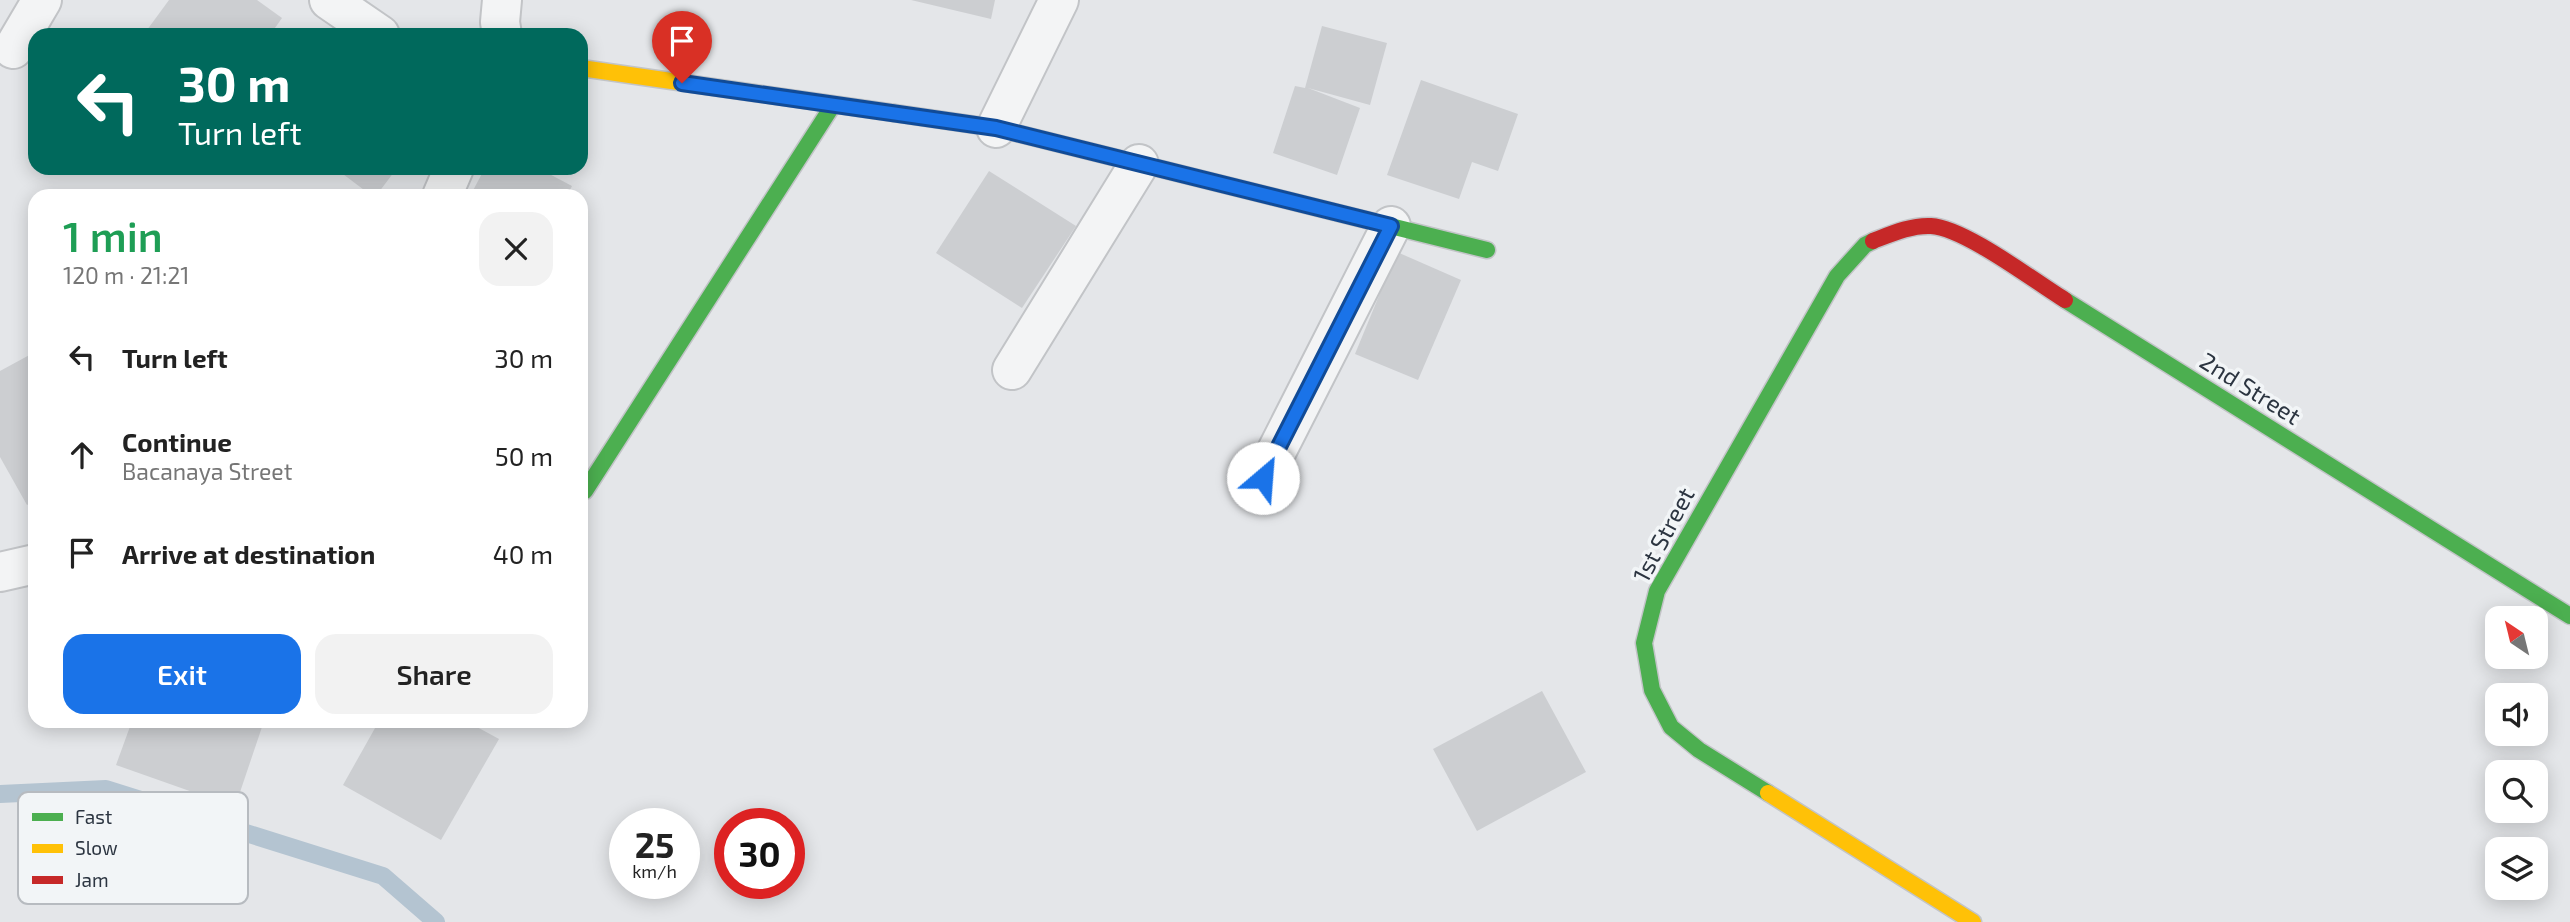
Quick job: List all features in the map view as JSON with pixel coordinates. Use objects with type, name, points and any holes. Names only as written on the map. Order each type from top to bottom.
[{"type":"street","points":[[13,49],[42,0]]},
{"type":"street","points":[[329,0],[370,28]]},
{"type":"street","points":[[501,28],[502,0]]},
{"type":"street","points":[[996,128],[1059,0]]},
{"type":"street","points":[[588,69],[996,128],[1487,250]]},
{"type":"street","points":[[588,486],[833,105]]},
{"type":"street","points":[[1012,370],[1139,164]]},
{"type":"street","points":[[1263,478],[1391,226]]},
{"type":"street","name":"2nd Street","points":[[1898,231],[1932,226],[1966,238],[2570,616]]},
{"type":"street","name":"1st Street","points":[[1898,231],[1865,245],[1837,276],[1657,592],[1644,643],[1652,690],[1671,727],[1699,750],[1973,922]]},
{"type":"street","points":[[0,572],[28,566]]},
{"type":"building","points":[[169,0],[257,0],[282,18],[275,28],[148,28]]},
{"type":"building","points":[[911,0],[995,0],[991,19]]},
{"type":"building","points":[[1322,26],[1387,43],[1370,105],[1308,88],[1360,108],[1337,175],[1273,153],[1295,86],[1305,88]]},
{"type":"building","points":[[1421,80],[1518,114],[1498,171],[1472,162],[1459,199],[1387,175]]},
{"type":"building","points":[[989,171],[1076,226],[1022,308],[936,253]]},
{"type":"building","points":[[344,175],[392,175],[381,189],[363,189]]},
{"type":"building","points":[[481,175],[551,175],[572,186],[570,189],[474,189]]},
{"type":"building","points":[[1397,252],[1461,280],[1418,380],[1355,354]]},
{"type":"building","points":[[28,356],[27,505],[0,457],[0,371]]},
{"type":"building","points":[[1542,691],[1586,772],[1477,831],[1433,749]]},
{"type":"building","points":[[129,728],[262,728],[240,792],[192,792],[116,765]]},
{"type":"building","points":[[375,728],[479,728],[499,739],[441,840],[343,785]]},
{"type":"waterway","points":[[42,792],[106,789],[116,792]]},
{"type":"waterway","points":[[0,794],[18,793]]},
{"type":"waterway","points":[[248,834],[383,876],[436,922]]},
{"type":"traffic: fast","points":[[588,486],[833,105]]},
{"type":"traffic: fast","points":[[894,113],[996,128],[1487,250]]},
{"type":"traffic: fast","points":[[1768,793],[1699,750],[1671,727],[1652,690],[1644,643],[1657,591],[1837,276],[1865,245],[1873,241]]},
{"type":"traffic: fast","points":[[2065,300],[2570,616]]},
{"type":"traffic: slow","points":[[588,69],[894,113]]},
{"type":"traffic: slow","points":[[1768,793],[1973,922]]},
{"type":"traffic: jam","points":[[1873,241],[1916,227],[1945,229],[1980,245],[2065,300]]},
{"type":"route","points":[[682,83],[996,128],[1391,226],[1263,478]]}]
